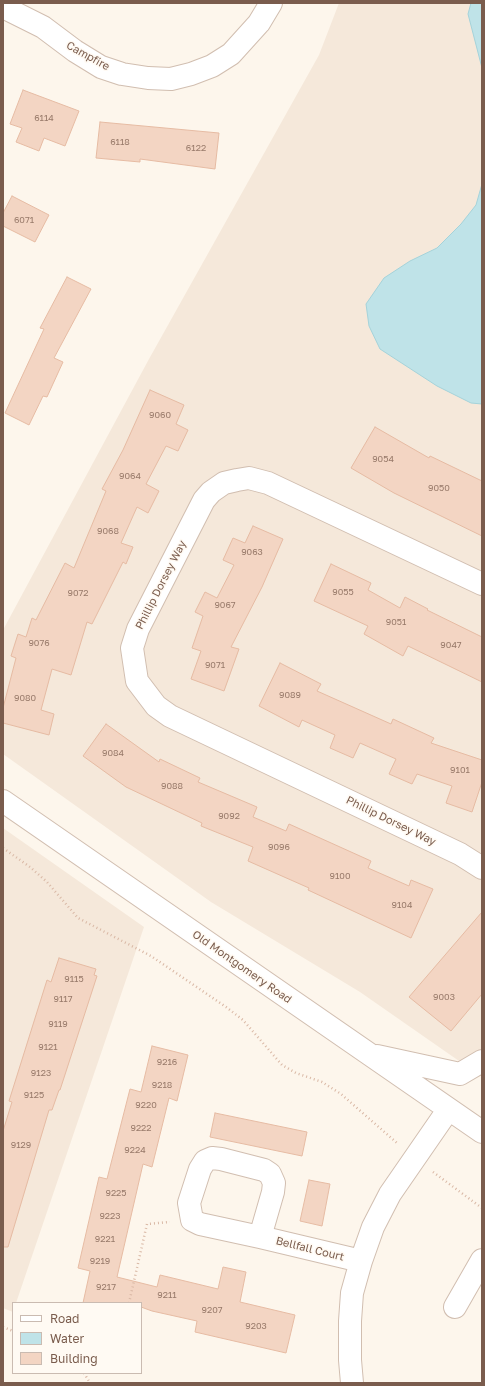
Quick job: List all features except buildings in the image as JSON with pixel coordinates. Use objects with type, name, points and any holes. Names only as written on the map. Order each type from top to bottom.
[{"type":"street","name":"Campfire","points":[[3,7],[43,27],[75,51],[101,66],[122,74],[148,78],[171,78],[191,74],[212,66],[231,54],[244,42],[259,23],[271,3]]},
{"type":"street","name":"Phillip Dorsey Way","points":[[482,584],[268,483],[249,478],[237,480],[224,483],[211,492],[204,500],[138,628],[132,648],[137,681],[156,706],[170,716],[460,854],[482,868]]},
{"type":"street","name":"Old Montgomery Road","points":[[3,801],[365,1053],[482,1132]]},
{"type":"street","points":[[365,1053],[460,1074],[482,1061]]},
{"type":"street","points":[[352,1383],[350,1360],[352,1293],[361,1261],[373,1227],[390,1194],[448,1110]]},
{"type":"street","name":"Bellfall Court","points":[[260,1237],[273,1192],[274,1182],[270,1174],[264,1170],[221,1159],[212,1158],[205,1161],[200,1169],[189,1203],[192,1220],[200,1224],[361,1261]]},
{"type":"street","points":[[455,1307],[482,1260]]},
{"type":"path","points":[[3,848],[30,867],[47,882],[78,918],[150,956],[226,1007],[243,1020],[282,1065],[296,1073],[322,1082],[341,1094],[400,1146]]},
{"type":"path","points":[[432,1172],[482,1208]]},
{"type":"path","points":[[129,1302],[147,1224],[192,1220]]},
{"type":"path","points":[[85,1374],[90,1383]]},
{"type":"shaded area","points":[[339,3],[482,3],[482,1077],[360,992],[211,902],[3,754],[3,630],[149,359],[319,55]]},
{"type":"shaded area","points":[[3,828],[144,927],[16,1302],[12,1302],[12,1312],[3,1308]]},
{"type":"water","points":[[471,3],[482,3],[482,68],[468,14]]},
{"type":"water","points":[[482,184],[482,404],[471,403],[437,386],[380,349],[369,326],[366,304],[384,278],[410,261],[437,248],[461,224],[476,205]]}]
